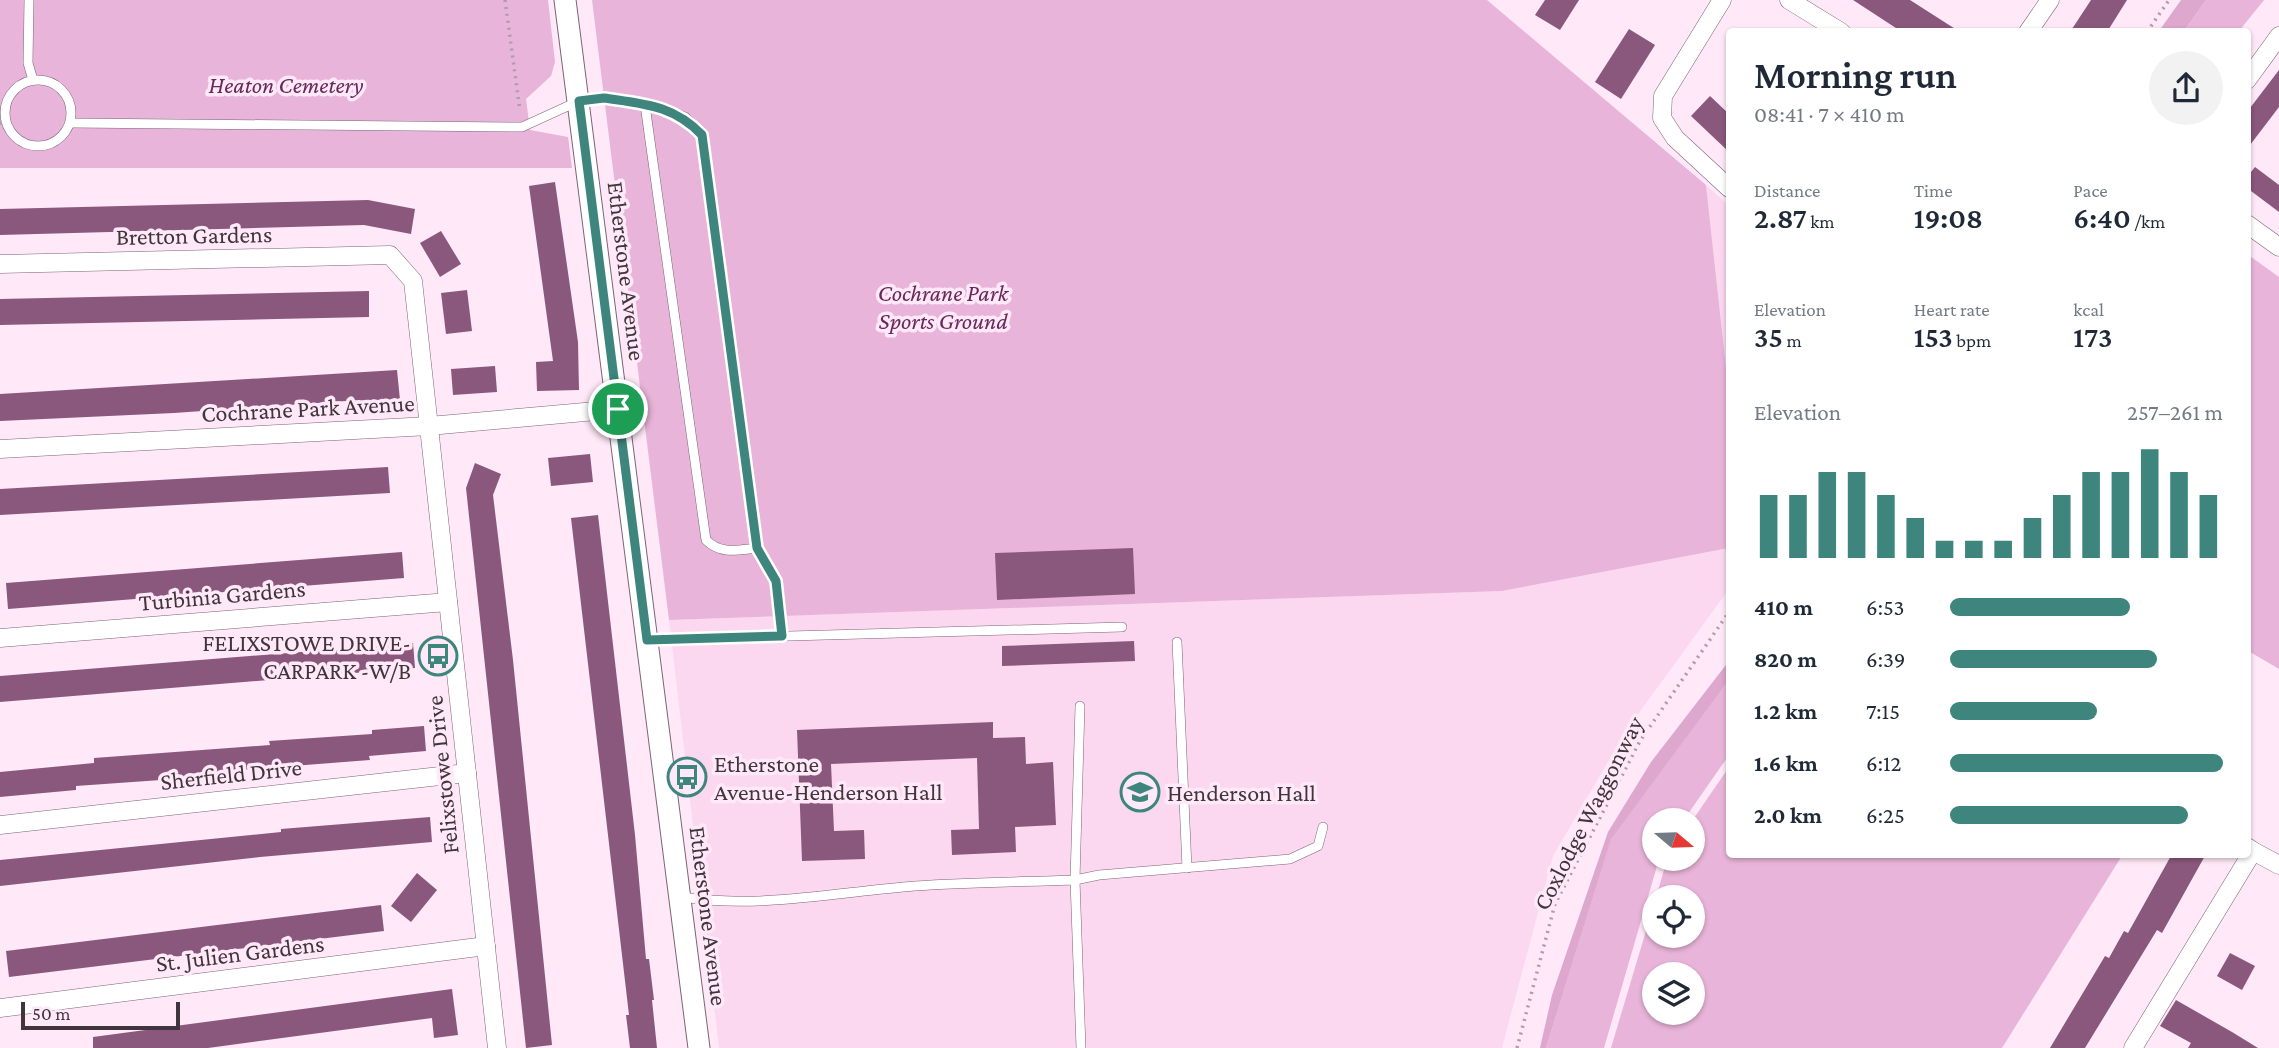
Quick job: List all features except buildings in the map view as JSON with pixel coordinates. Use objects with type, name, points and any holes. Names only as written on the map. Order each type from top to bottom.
[{"type":"street","name":"Etherstone Avenue","points":[[565,0],[699,1048]]},
{"type":"street","points":[[1722,0],[1662,96],[1662,118],[1675,138],[1726,185]]},
{"type":"street","points":[[1789,0],[1834,28]]},
{"type":"street","points":[[2031,28],[2050,0]]},
{"type":"street","points":[[2251,74],[2279,36]]},
{"type":"street","points":[[2251,227],[2279,247]]},
{"type":"street","name":"Bretton Gardens","points":[[0,264],[390,255]]},
{"type":"street","name":"Felixstowe Drive","points":[[390,255],[413,281],[497,1048]]},
{"type":"street","name":"Cochrane Park Avenue","points":[[0,449],[429,426],[618,409]]},
{"type":"street","name":"Turbinia Gardens","points":[[0,638],[448,601]]},
{"type":"street","name":"Sherfield Drive","points":[[0,825],[467,773]]},
{"type":"street","points":[[2251,850],[2279,865]]},
{"type":"street","points":[[2133,1048],[2245,858]]},
{"type":"street","name":"St. Julien Gardens","points":[[0,1008],[486,946]]},
{"type":"lane","points":[[29,0],[27,62],[33,80]]},
{"type":"lane","points":[[33,80],[55,84],[64,91],[72,112],[71,123],[59,140],[39,146],[19,140],[3,123],[7,101],[22,84],[33,80]]},
{"type":"lane","points":[[71,123],[522,127],[579,101],[604,98],[645,105],[685,117],[702,135],[757,548],[776,581],[782,636]]},
{"type":"lane","points":[[645,105],[706,540],[715,549],[728,551],[757,548]]},
{"type":"lane","points":[[647,640],[1122,627]]},
{"type":"lane","points":[[1177,642],[1188,868]]},
{"type":"lane","points":[[1080,706],[1075,880],[1081,1048]]},
{"type":"lane","points":[[680,897],[708,901],[775,900],[916,886],[1075,880],[1290,859],[1318,846],[1323,827]]},
{"type":"path","points":[[505,0],[522,127]]},
{"type":"path","points":[[2150,28],[2169,0]]},
{"type":"path","name":"Coxlodge Waggonway","points":[[1517,1048],[1555,904],[1640,741],[1726,616]]},
{"type":"shaded area","points":[[2181,0],[2206,0],[2186,28],[2161,28]]},
{"type":"shaded area","points":[[1706,185],[1726,203],[1726,368]]},
{"type":"shaded area","name":"Henderson Hall","points":[[1726,549],[1726,593],[1628,728],[1553,856],[1502,1048],[719,1048],[669,620],[1502,591]]},
{"type":"shaded area","points":[[1726,665],[1726,684],[1611,839],[1546,1048],[1540,1048],[1552,995],[1608,832],[1651,762]]},
{"type":"green space","name":"Heaton Cemetery","points":[[0,0],[548,0],[555,62],[551,76],[526,99],[530,130],[568,137],[572,168],[0,168]]},
{"type":"green space","name":"Cochrane Park Sports Ground","points":[[592,0],[1487,0],[1706,185],[1726,368],[1726,549],[1502,591],[669,620]]},
{"type":"green space","points":[[2206,0],[2264,0],[2241,28],[2186,28]]},
{"type":"green space","points":[[2251,257],[2279,277],[2279,669],[2251,653]]},
{"type":"green space","points":[[1726,684],[1726,759],[1692,808],[1642,808],[1642,872],[1655,872],[1651,885],[1642,885],[1642,917],[1604,1048],[1546,1048],[1611,838]]},
{"type":"green space","points":[[1726,771],[1726,858],[2121,858],[2002,1048],[1611,1048],[1642,944],[1642,948],[1705,948],[1705,885],[1660,885],[1663,872],[1705,871],[1705,808],[1701,808]]},
{"type":"place","name":"FELIXSTOWE DRIVE- CARPARK -W/B","points":[[438,656]]},
{"type":"place","name":"Etherstone Avenue-Henderson Hall","points":[[687,777]]},
{"type":"place","name":"Henderson Hall","points":[[1140,792]]},
{"type":"route","points":[[604,98],[651,106],[685,117],[702,135],[757,548],[776,581],[782,636],[647,640],[618,409],[579,101],[604,98]]}]
